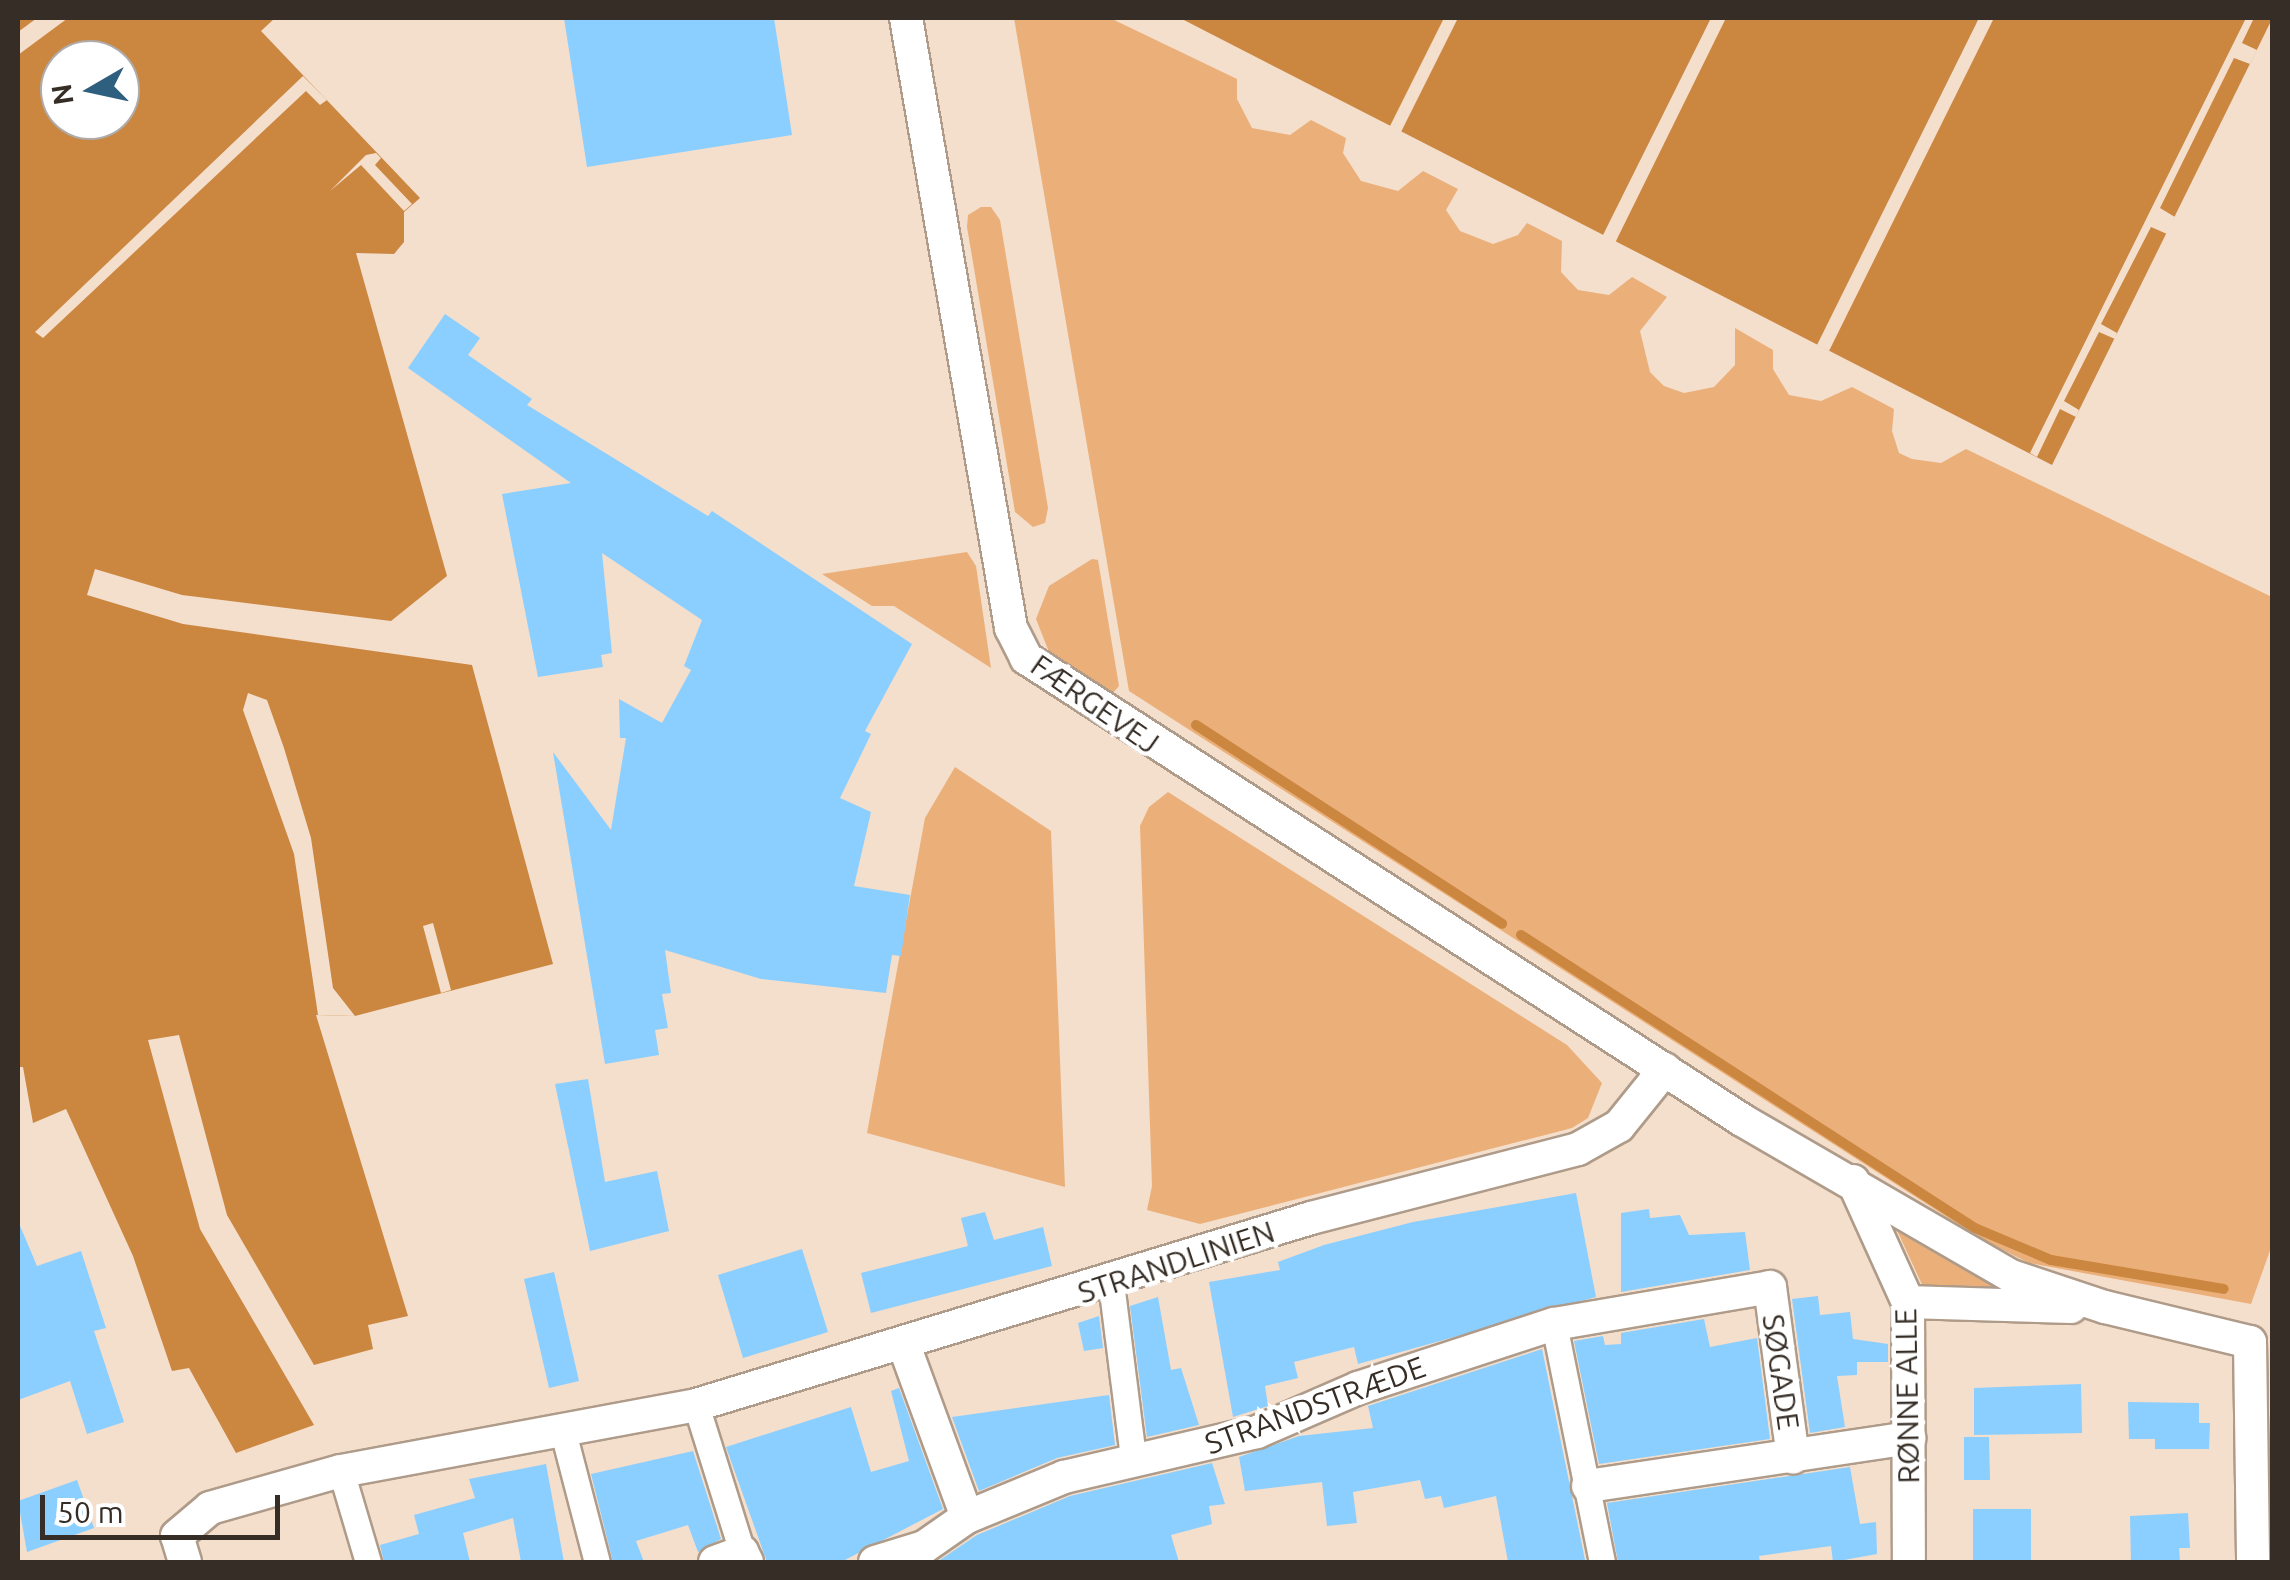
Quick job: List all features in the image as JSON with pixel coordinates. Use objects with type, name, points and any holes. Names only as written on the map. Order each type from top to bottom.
[{"type":"street","name":"FÆRGEVEJ","points":[[906,18],[1011,628],[1026,658],[1665,1069]]},
{"type":"street","points":[[1665,1069],[1742,1120],[2011,1276],[2106,1308],[2250,1342],[2252,1562]]},
{"type":"street","name":"STRANDLINIEN","points":[[181,1549],[210,1508],[341,1471],[696,1405],[904,1346],[1311,1218],[1578,1149],[1619,1126],[1665,1069]]},
{"type":"street","name":"RØNNE ALLE","points":[[1853,1181],[1908,1302],[1909,1562]]},
{"type":"street","points":[[1110,1283],[1133,1457]]},
{"type":"street","name":"STRANDSTRÆDE","points":[[875,1562],[926,1555],[967,1516],[1133,1457],[1167,1457],[1257,1432],[1358,1388],[1554,1324],[1770,1287]]},
{"type":"street","name":"SØGADE","points":[[1770,1287],[1793,1457]]},
{"type":"street","points":[[1908,1302],[2106,1308]]},
{"type":"street","points":[[1554,1324],[1602,1562]]},
{"type":"street","points":[[904,1346],[967,1516]]},
{"type":"street","points":[[696,1405],[735,1559]]},
{"type":"street","points":[[562,1428],[597,1562]]},
{"type":"street","points":[[1588,1486],[1909,1438]]},
{"type":"street","points":[[341,1471],[368,1562]]},
{"type":"shaded area","points":[[18,18],[275,18],[261,31],[420,198],[404,212],[404,242],[394,254],[356,253],[447,576],[391,621],[182,595],[95,569],[87,595],[183,624],[472,665],[553,964],[355,1016],[316,1015],[408,1316],[368,1325],[373,1349],[314,1365],[227,1215],[179,1035],[148,1040],[200,1229],[314,1425],[236,1453],[189,1368],[172,1371],[133,1256],[66,1109],[33,1123],[23,1067],[18,1067]]},
{"type":"shaded area","points":[[1014,18],[1110,18],[1237,79],[1237,99],[1252,128],[1290,135],[1311,120],[1346,138],[1343,153],[1361,181],[1398,191],[1423,171],[1458,189],[1446,210],[1460,231],[1493,244],[1518,235],[1527,223],[1562,241],[1561,272],[1578,290],[1609,295],[1632,277],[1667,297],[1640,331],[1650,372],[1664,386],[1684,393],[1714,387],[1735,365],[1735,328],[1773,350],[1773,369],[1789,395],[1821,401],[1852,387],[1894,409],[1892,431],[1899,453],[1941,463],[1966,449],[2272,597],[2272,1245],[2251,1304],[2029,1263],[1978,1237],[1129,691]]},
{"type":"shaded area","points":[[1180,18],[2272,18],[2272,19],[2052,465]]},
{"type":"shaded area","points":[[981,207],[991,207],[1000,220],[1048,508],[1045,523],[1033,527],[1015,512],[967,227],[968,215]]},
{"type":"shaded area","points":[[967,552],[976,566],[991,668],[894,606],[872,606],[822,574]]},
{"type":"shaded area","points":[[1092,559],[1098,560],[1119,686],[1113,693],[1049,652],[1036,619],[1049,586]]},
{"type":"shaded area","points":[[955,767],[1051,831],[1065,1187],[867,1133],[925,818]]},
{"type":"shaded area","points":[[1168,792],[1567,1045],[1602,1083],[1588,1118],[1572,1128],[1200,1224],[1147,1210],[1152,1186],[1140,826],[1149,807]]},
{"type":"shaded area","points":[[1895,1226],[2016,1290],[1925,1291]]},
{"type":"pier","points":[[37,18],[68,18],[18,55],[18,32]]},
{"type":"pier","points":[[1444,18],[1458,18],[1400,134],[1389,128]]},
{"type":"pier","points":[[1711,18],[1726,18],[1615,243],[1602,237]]},
{"type":"pier","points":[[1979,18],[1994,18],[1829,351],[1817,345]]},
{"type":"pier","points":[[2246,18],[2254,18],[2242,43],[2257,50],[2250,64],[2234,58],[2160,208],[2175,217],[2167,234],[2151,227],[2101,324],[2117,333],[2115,339],[2099,332],[2064,401],[2079,410],[2076,417],[2060,409],[2037,457],[2030,453]]},
{"type":"pier","points":[[303,76],[327,100],[320,105],[306,91],[43,338],[35,332]]},
{"type":"pier","points":[[376,153],[381,158],[375,165],[412,204],[404,211],[361,165],[330,191],[366,155]]},
{"type":"pier","points":[[248,693],[267,700],[284,748],[311,838],[333,988],[355,1016],[318,1015],[294,854],[243,710]]},
{"type":"pier","points":[[433,923],[451,990],[441,993],[423,926]]},
{"type":"building","points":[[564,18],[774,18],[792,135],[587,167]]},
{"type":"building","points":[[445,314],[480,338],[468,355],[532,399],[527,405],[708,516],[712,511],[912,644],[865,731],[871,734],[840,798],[871,812],[854,886],[910,895],[901,956],[892,955],[886,993],[761,979],[665,950],[671,993],[662,994],[668,1028],[655,1030],[659,1055],[605,1064],[553,752],[611,830],[626,738],[620,738],[619,699],[662,723],[691,670],[684,666],[702,620],[602,553],[612,653],[601,655],[603,667],[538,677],[502,494],[571,483],[408,368]]},
{"type":"building","points":[[588,1079],[605,1182],[657,1171],[669,1231],[590,1251],[555,1084]]},
{"type":"building","points":[[1576,1193],[1596,1297],[1358,1364],[1354,1347],[1294,1362],[1298,1378],[1265,1386],[1268,1406],[1233,1417],[1209,1282],[1280,1270],[1278,1262],[1324,1245],[1413,1222]]},
{"type":"building","points":[[1649,1209],[1650,1218],[1680,1215],[1689,1235],[1745,1232],[1750,1270],[1621,1292],[1621,1213]]},
{"type":"building","points":[[985,1212],[994,1240],[1043,1227],[1052,1266],[871,1313],[861,1273],[968,1246],[961,1218]]},
{"type":"building","points":[[18,1221],[37,1266],[81,1251],[106,1328],[94,1331],[124,1422],[87,1434],[70,1381],[18,1400]]},
{"type":"building","points":[[802,1249],[828,1332],[743,1358],[718,1275]]},
{"type":"building","points":[[554,1272],[579,1381],[549,1388],[524,1279]]},
{"type":"building","points":[[1818,1296],[1820,1315],[1850,1312],[1853,1339],[1888,1344],[1888,1362],[1857,1362],[1857,1375],[1837,1376],[1845,1427],[1810,1433],[1792,1299]]},
{"type":"building","points":[[1158,1297],[1171,1370],[1181,1368],[1199,1425],[1147,1437],[1130,1306]]},
{"type":"building","points":[[1099,1316],[1103,1348],[1084,1351],[1078,1323]]},
{"type":"building","points":[[1704,1319],[1710,1347],[1757,1338],[1770,1439],[1599,1464],[1574,1341],[1603,1336],[1605,1345],[1621,1344],[1621,1333]]},
{"type":"building","points":[[1542,1349],[1585,1560],[1508,1562],[1496,1496],[1444,1508],[1441,1496],[1425,1499],[1420,1480],[1353,1492],[1357,1523],[1327,1526],[1322,1482],[1245,1491],[1239,1457],[1299,1436],[1373,1428],[1368,1406]]},
{"type":"building","points":[[2081,1384],[2082,1433],[1974,1435],[1974,1388]]},
{"type":"building","points":[[899,1388],[943,1509],[841,1562],[767,1562],[726,1447],[851,1407],[871,1472],[909,1461],[891,1391]]},
{"type":"building","points":[[1109,1395],[1115,1445],[1057,1458],[979,1491],[952,1417]]},
{"type":"building","points":[[2128,1402],[2199,1403],[2199,1423],[2210,1423],[2209,1449],[2155,1449],[2155,1439],[2129,1439]]},
{"type":"building","points":[[1964,1437],[1989,1437],[1990,1480],[1964,1480]]},
{"type":"building","points":[[693,1451],[721,1539],[698,1552],[688,1525],[636,1541],[644,1562],[613,1562],[591,1474]]},
{"type":"building","points":[[1212,1463],[1225,1504],[1209,1506],[1212,1524],[1171,1535],[1179,1562],[937,1562],[977,1535],[1070,1496]]},
{"type":"building","points":[[546,1464],[564,1562],[521,1562],[513,1518],[463,1533],[470,1562],[384,1562],[380,1545],[419,1534],[414,1515],[475,1498],[469,1479]]},
{"type":"building","points":[[1850,1467],[1860,1524],[1876,1522],[1877,1554],[1833,1562],[1831,1546],[1759,1556],[1760,1562],[1618,1562],[1607,1503]]},
{"type":"building","points":[[77,1480],[94,1528],[27,1552],[18,1501]]},
{"type":"building","points":[[1973,1509],[2031,1509],[2031,1562],[1973,1562]]},
{"type":"building","points":[[2188,1513],[2190,1548],[2179,1548],[2180,1562],[2131,1562],[2130,1516]]},
{"type":"waterway","points":[[1196,725],[1502,924]]},
{"type":"waterway","points":[[1521,935],[1975,1228],[2051,1260],[2224,1289]]}]
